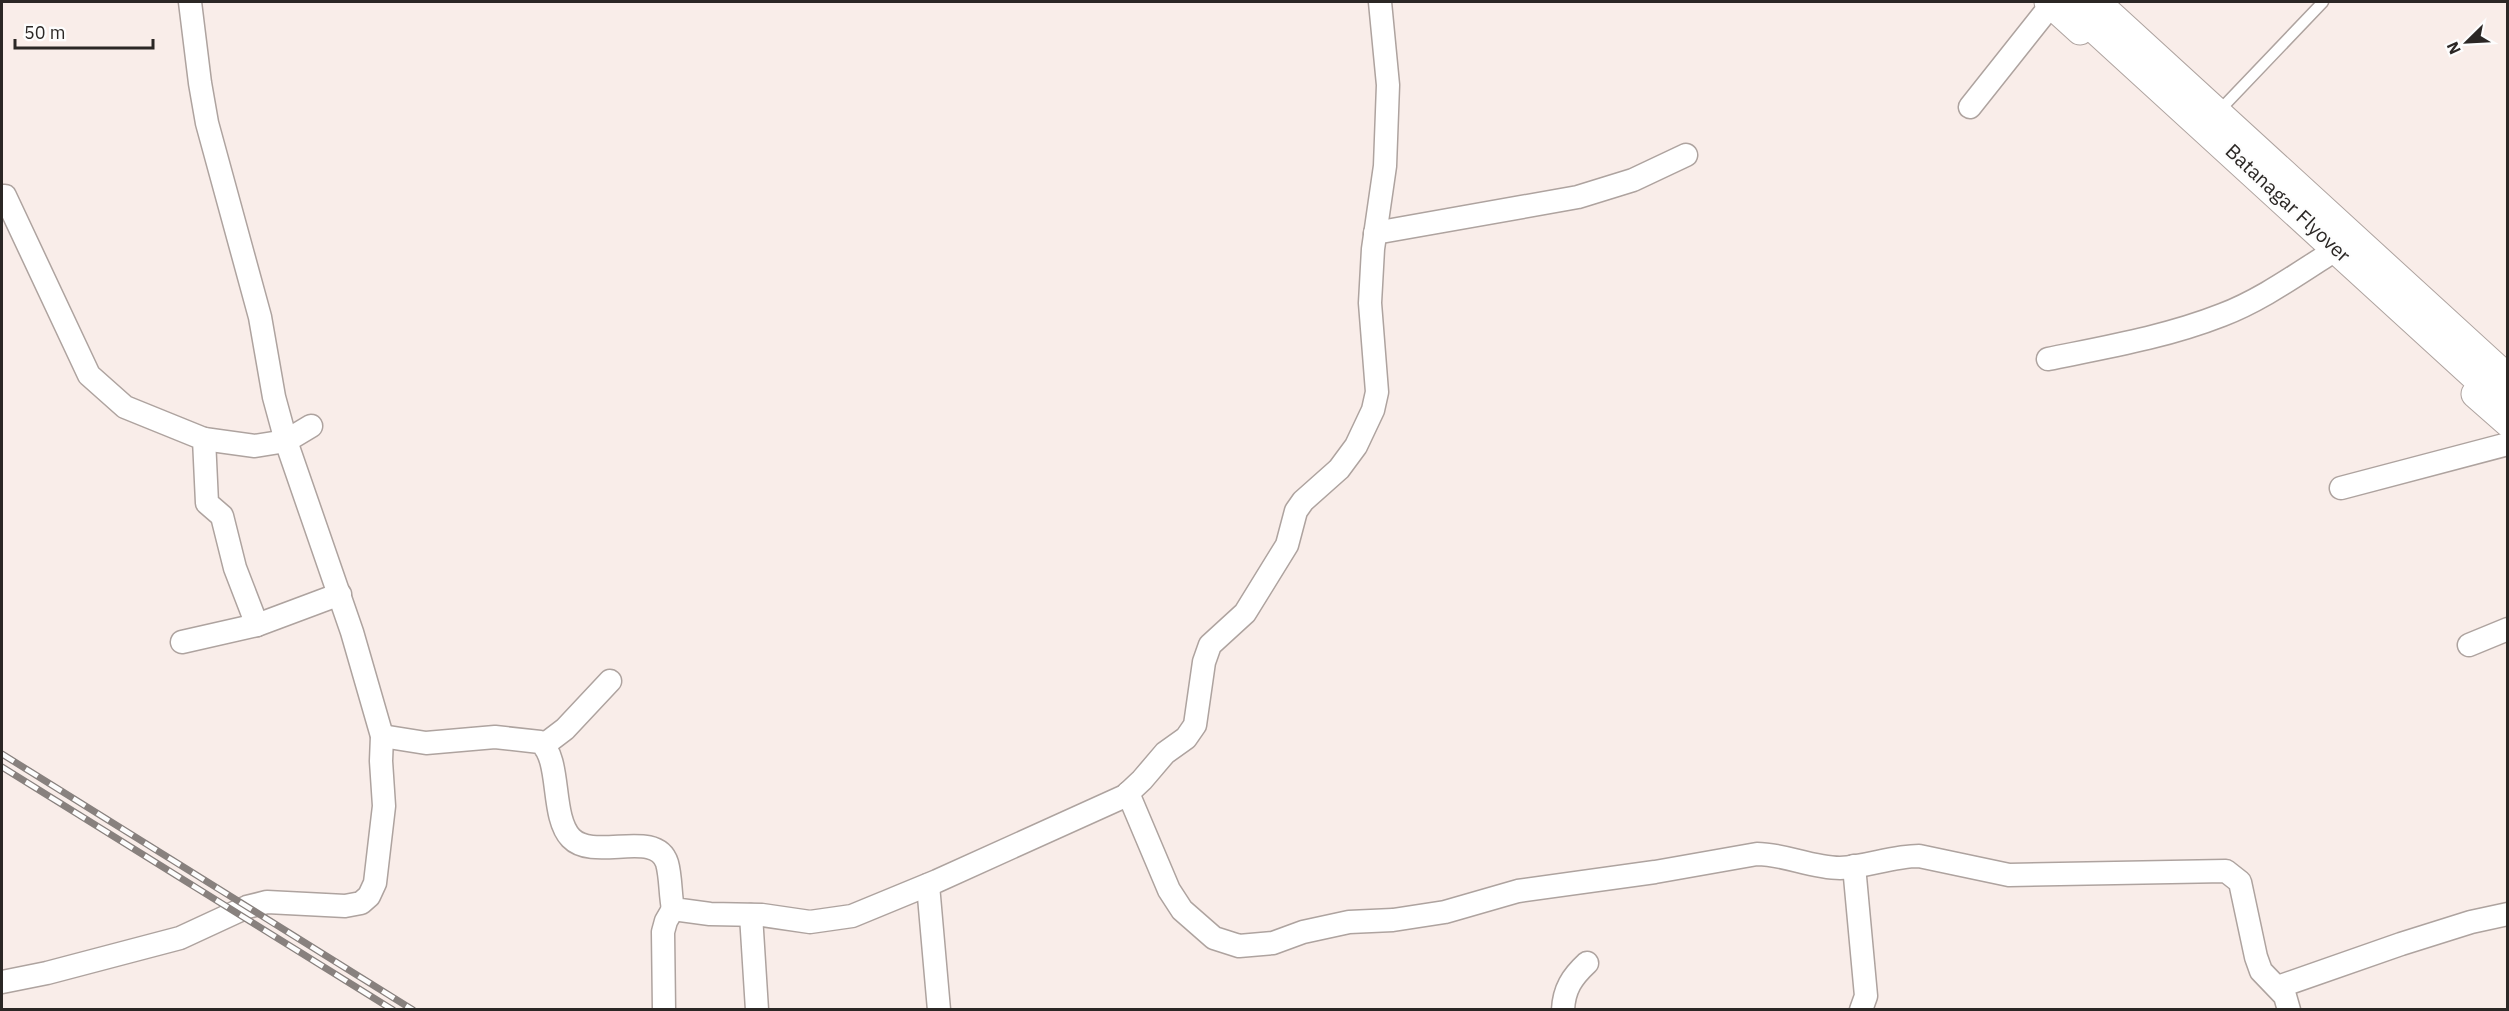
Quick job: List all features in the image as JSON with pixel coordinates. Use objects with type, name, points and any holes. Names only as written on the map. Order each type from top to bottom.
[{"type":"main road","name":"Batanagar Flyover","points":[[2056,3],[2508,404]]},
{"type":"street","points":[[2,982],[47,973],[180,938],[247,907],[267,902],[345,906],[361,903],[369,896],[378,868],[384,806],[382,736],[340,594],[286,441],[274,397],[260,317],[207,123],[190,2]]},
{"type":"street","points":[[674,909],[810,922],[852,916],[928,885],[1128,793],[1164,753],[1186,738],[1195,725],[1204,662],[1210,645],[1245,613],[1287,545],[1296,511],[1303,501],[1339,469],[1356,446],[1372,410],[1377,392],[1370,303],[1375,233],[1385,166],[1388,85],[1380,2]]},
{"type":"street","points":[[2097,2],[2508,378]]},
{"type":"street","points":[[1970,107],[2056,3],[2508,423]]},
{"type":"street","points":[[1375,233],[1578,197],[1633,180],[1686,155]]},
{"type":"street","points":[[2,196],[5,196],[89,375],[125,407],[204,439],[255,446],[286,441],[311,426]]},
{"type":"street","points":[[2048,359],[2147,339],[2224,315],[2279,286],[2326,256]]},
{"type":"street","points":[[204,439],[207,503],[222,516],[235,568],[257,625]]},
{"type":"street","points":[[2342,488],[2508,444]]},
{"type":"street","points":[[182,642],[257,625],[340,594]]},
{"type":"street","points":[[2469,645],[2508,629]]},
{"type":"street","points":[[544,745],[565,729],[610,681]]},
{"type":"street","points":[[382,736],[426,742],[495,737],[536,740],[544,745],[552,765],[562,824],[570,837],[578,844],[589,848],[653,847],[662,854],[667,863],[674,909],[666,921],[663,932],[664,1010]]},
{"type":"street","points":[[1128,793],[1169,890],[1182,910],[1214,938],[1239,946],[1273,943],[1303,932],[1349,922],[1393,920],[1445,912],[1518,891],[1654,872],[1756,854],[1769,854],[1821,867],[1854,867],[1907,856],[1919,856],[2009,874],[2226,871],[2240,882],[2261,971],[2285,996],[2289,1010]]},
{"type":"street","points":[[1854,867],[1866,996],[1861,1010]]},
{"type":"street","points":[[928,885],[939,1010]]},
{"type":"street","points":[[2278,987],[2470,922],[2508,914]]},
{"type":"street","points":[[751,915],[757,1010]]},
{"type":"street","points":[[1563,1010],[1566,989],[1573,976],[1587,963]]},
{"type":"lane","points":[[2217,112],[2324,2]]},
{"type":"railway","points":[[2,754],[413,1010]]},
{"type":"railway","points":[[2,767],[393,1010]]}]
